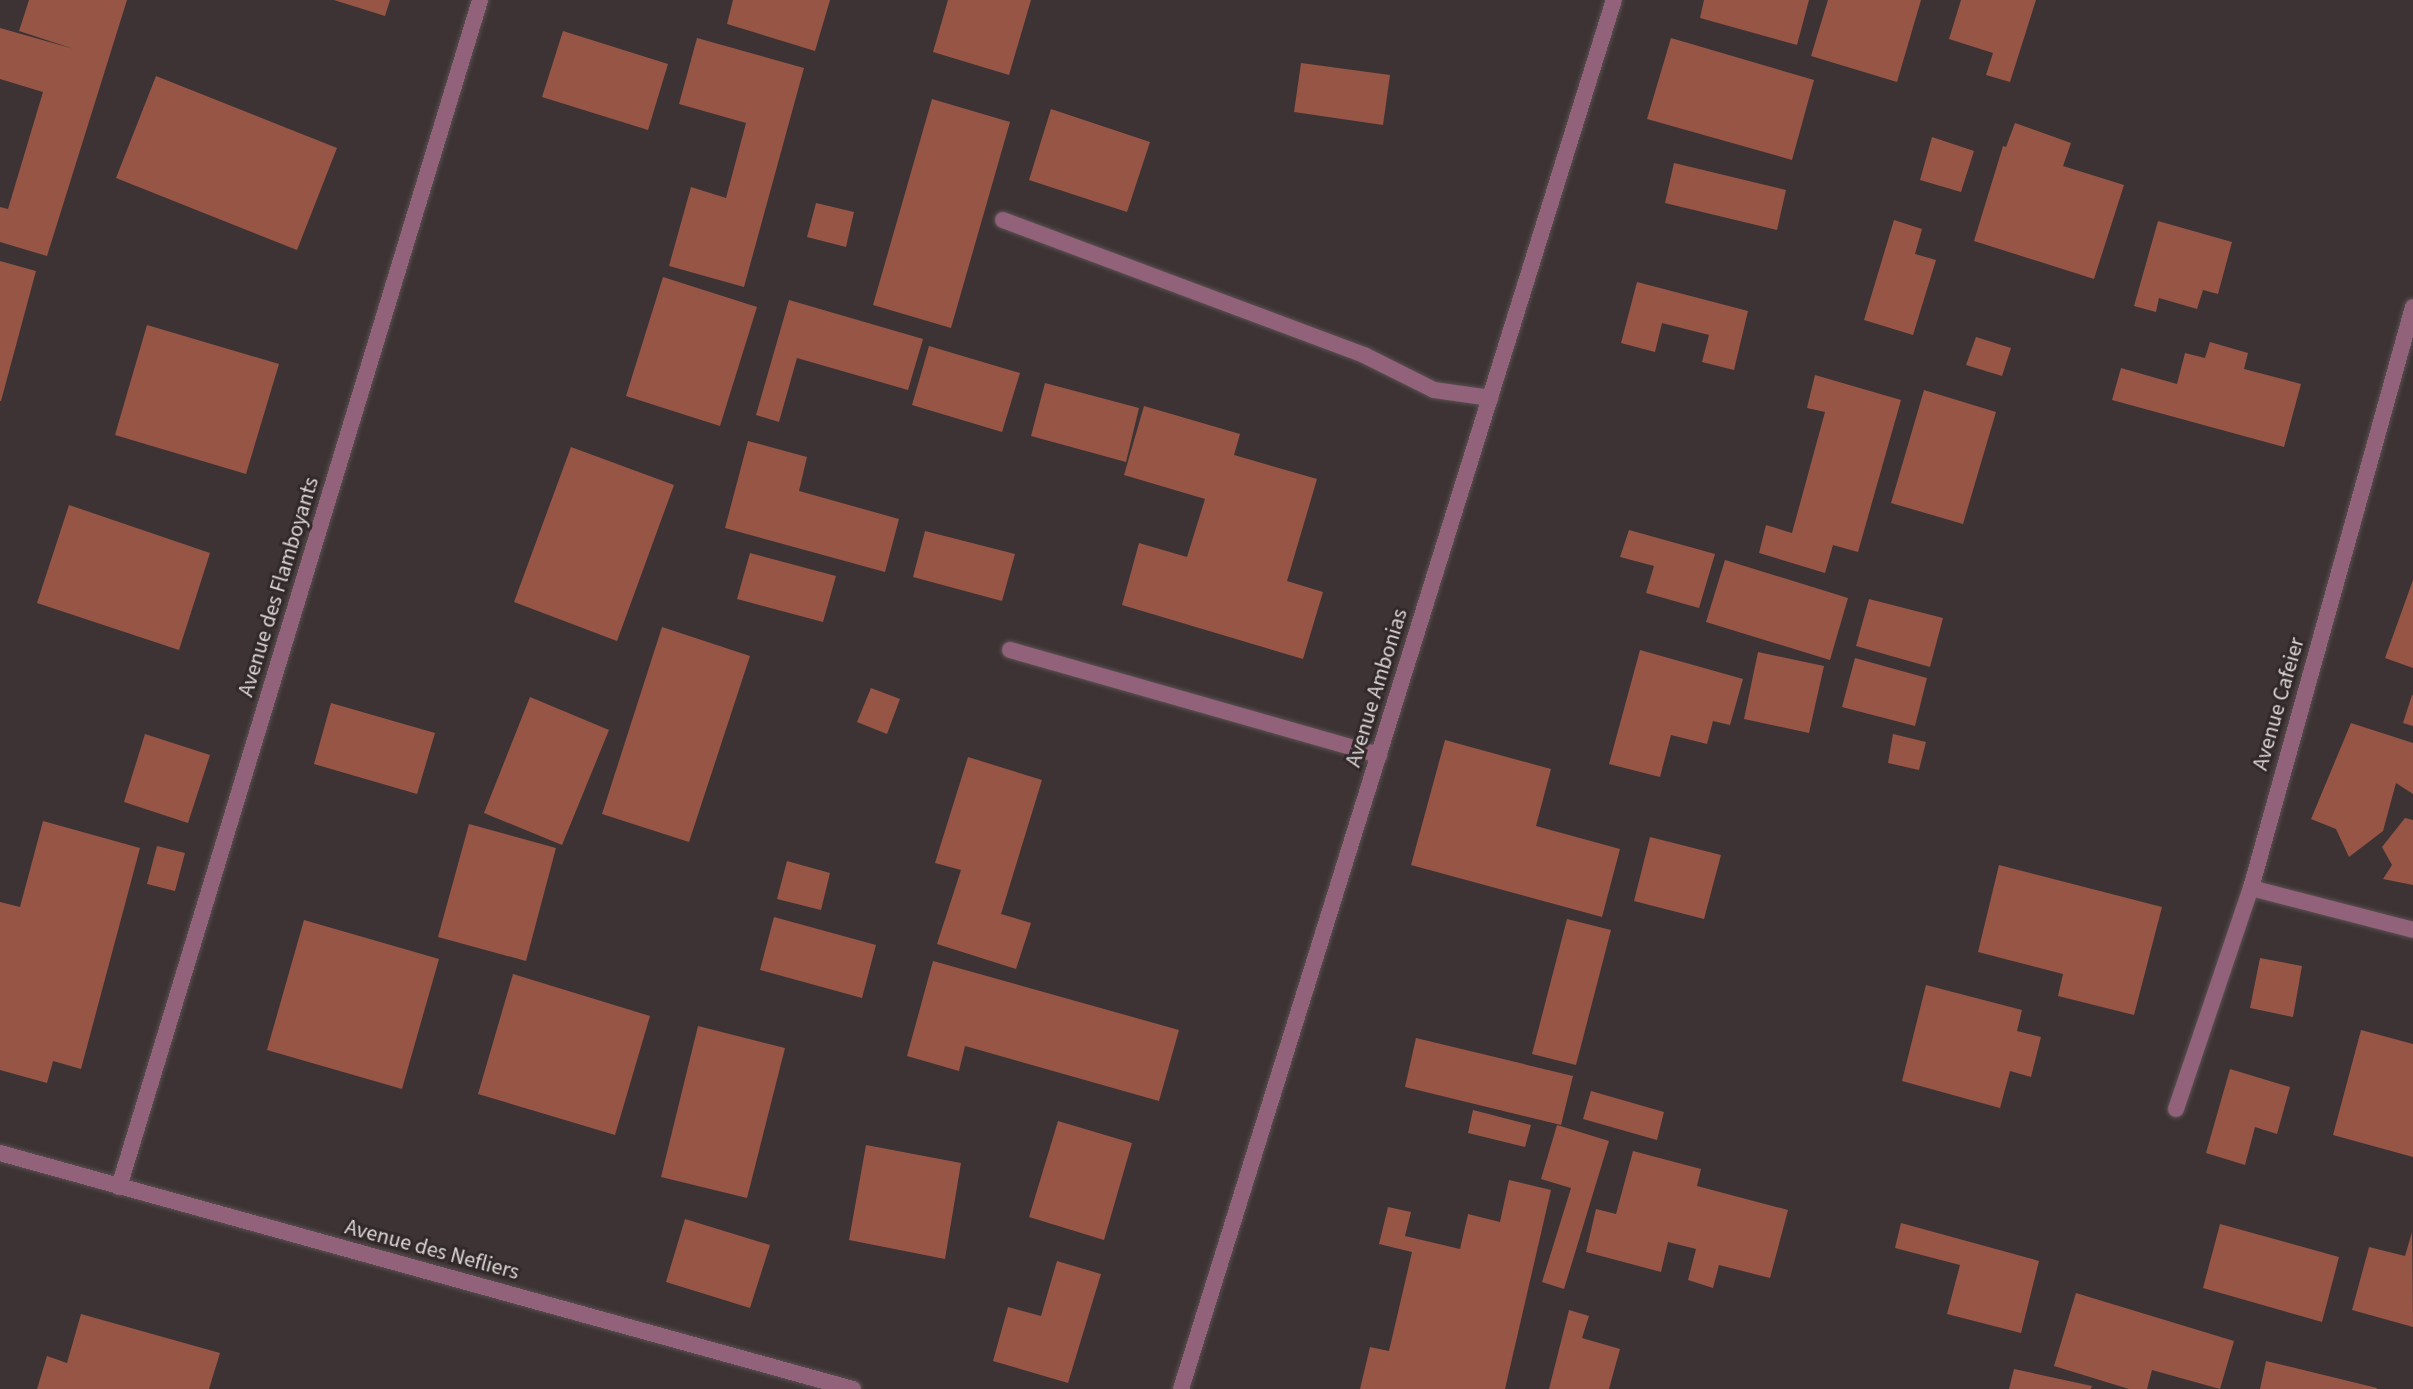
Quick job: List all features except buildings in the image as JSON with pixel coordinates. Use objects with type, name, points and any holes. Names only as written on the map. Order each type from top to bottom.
[{"type":"street","name":"Avenue des Flamboyants","points":[[119,1187],[480,0]]},
{"type":"street","name":"Avenue Ambonias","points":[[1181,1389],[1614,0]]},
{"type":"street","points":[[1003,220],[1364,355],[1434,390],[1490,398]]},
{"type":"street","name":"Avenue Cafeier","points":[[2176,1109],[2251,888],[2413,307]]},
{"type":"street","points":[[1010,650],[1379,755]]},
{"type":"street","points":[[2251,888],[2413,930]]},
{"type":"street","name":"Avenue des Nefliers","points":[[0,1153],[853,1389]]}]
